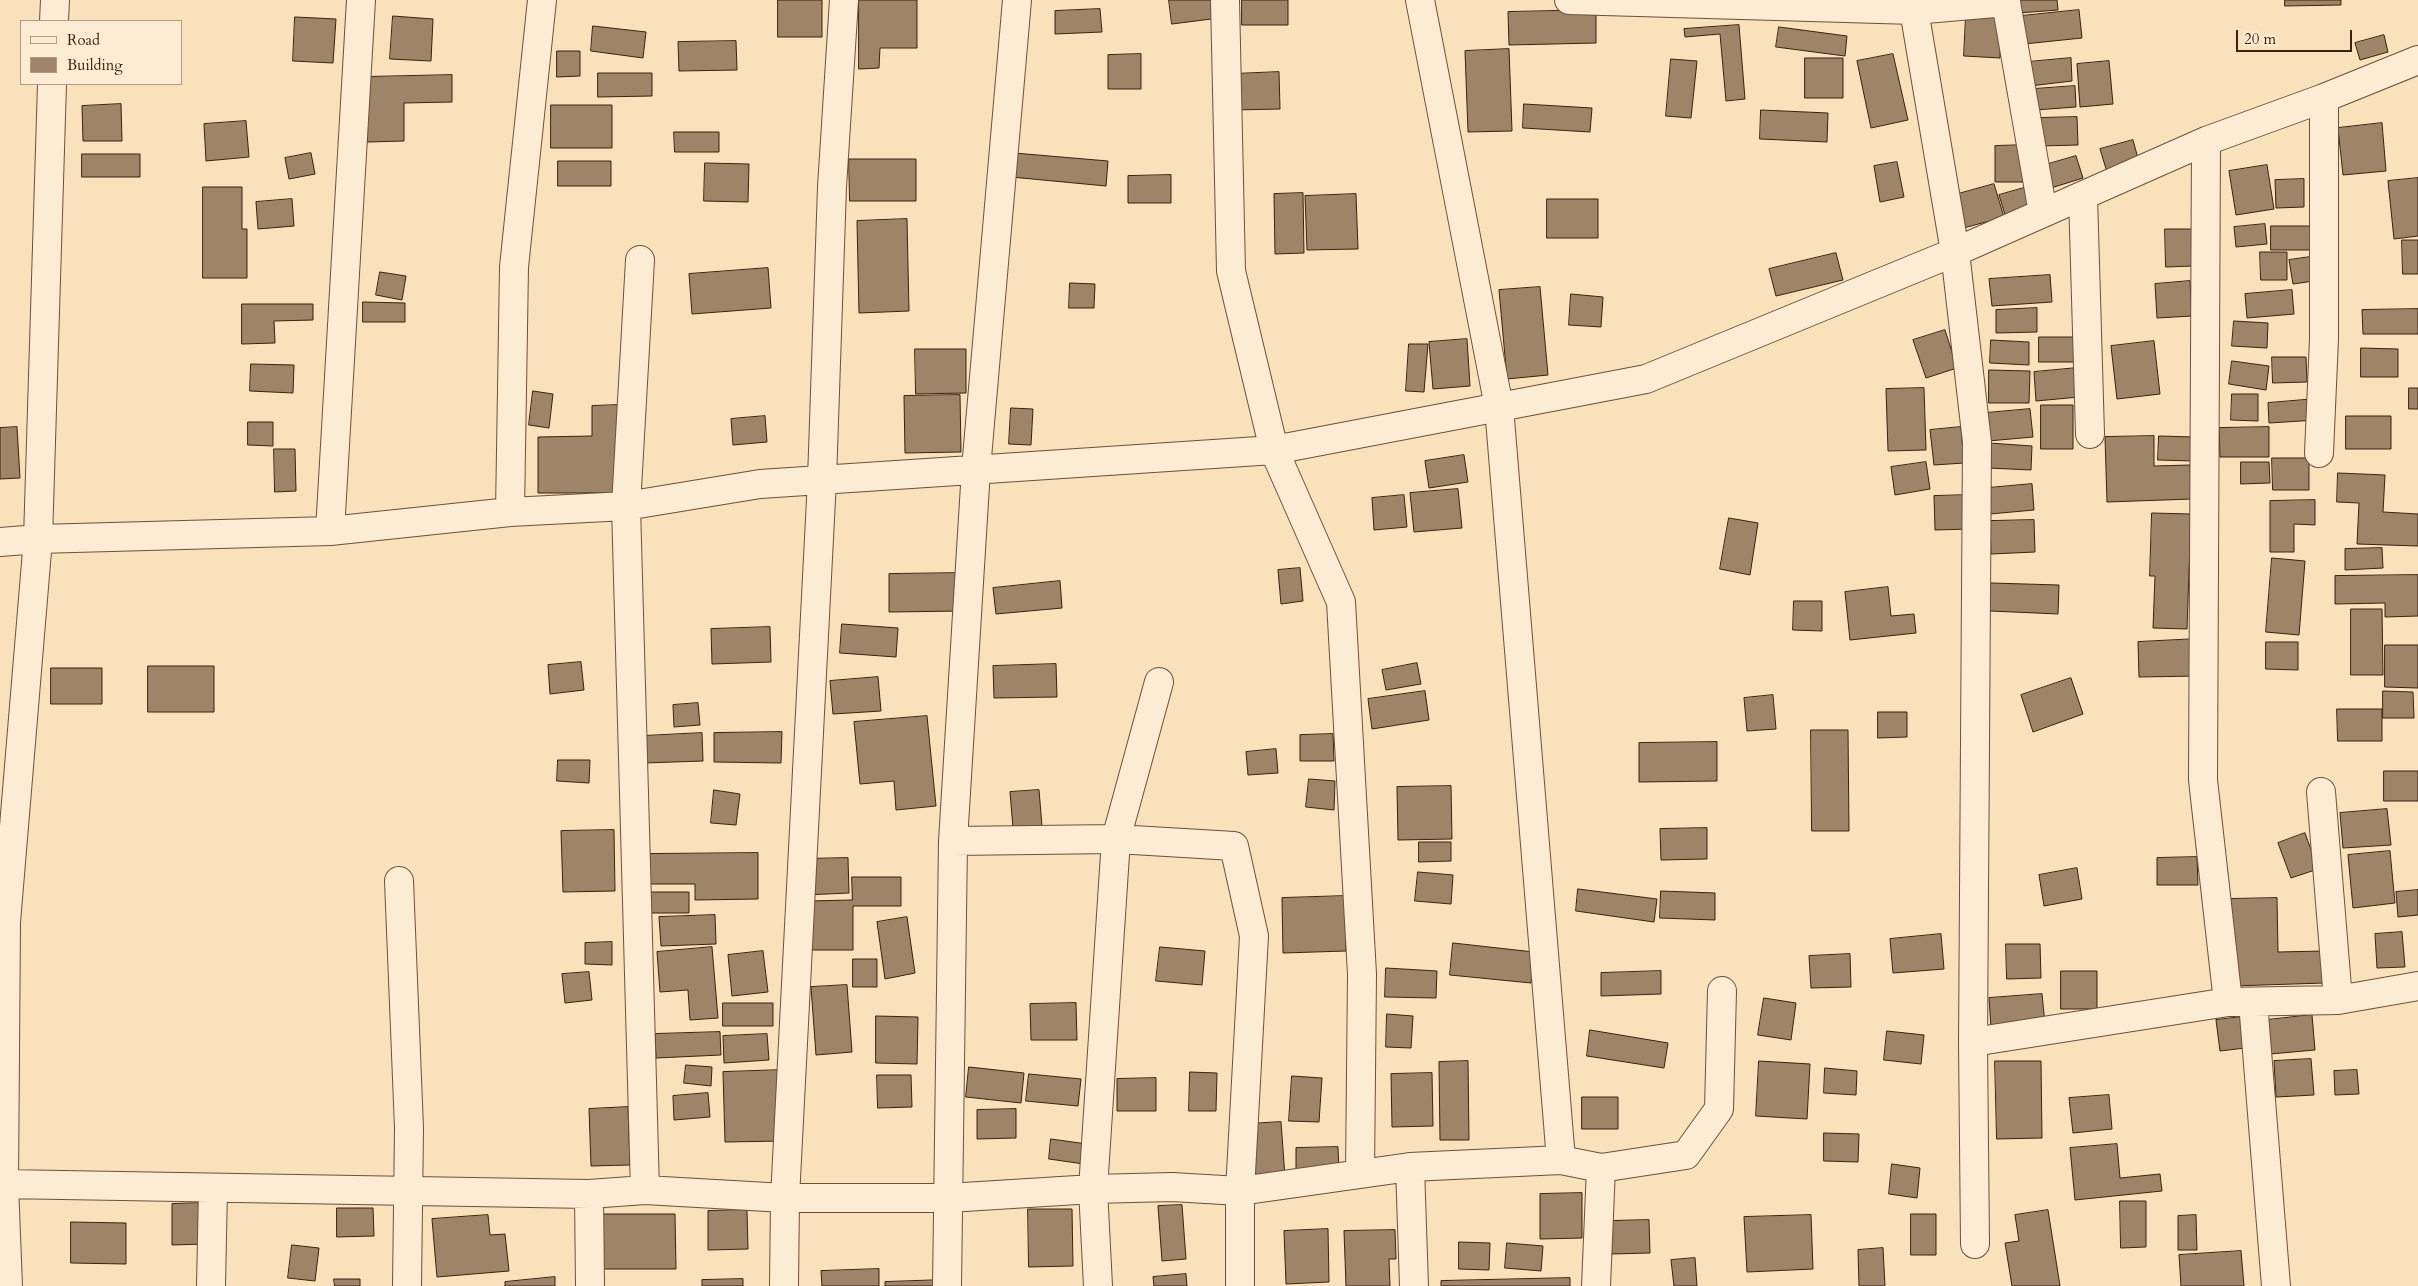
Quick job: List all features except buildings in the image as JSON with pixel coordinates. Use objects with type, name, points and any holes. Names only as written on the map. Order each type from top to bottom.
[{"type":"street","points":[[54,0],[54,20]]},
{"type":"street","points":[[330,531],[361,0]]},
{"type":"street","points":[[510,512],[514,267],[542,0]]},
{"type":"street","points":[[784,1286],[785,1198],[822,480],[832,187],[844,0]]},
{"type":"street","points":[[947,1286],[953,841],[976,469],[1017,0]]},
{"type":"street","points":[[1225,0],[1231,271],[1274,450],[1341,602],[1362,974],[1360,1173]]},
{"type":"street","points":[[1420,0],[1498,407],[1560,1160]]},
{"type":"street","points":[[1575,0],[1701,2],[1914,10],[2006,2],[2043,213]]},
{"type":"street","points":[[1914,10],[1955,252],[1977,442],[1974,1042],[1975,1244]]},
{"type":"street","points":[[0,542],[38,539],[330,531],[510,512],[626,506],[760,484],[1274,450],[1646,379],[1955,252],[2206,141],[2324,98],[2418,60]]},
{"type":"street","points":[[8,1286],[4,1184],[3,922],[38,539],[52,85]]},
{"type":"street","points":[[2319,453],[2324,339],[2324,98]]},
{"type":"street","points":[[2206,141],[2203,780],[2240,1002],[2276,1286]]},
{"type":"street","points":[[2083,196],[2090,434]]},
{"type":"street","points":[[640,260],[626,506],[645,1190]]},
{"type":"street","points":[[1098,1286],[1093,1189],[1116,839],[1159,682]]},
{"type":"street","points":[[2321,792],[2338,1000]]},
{"type":"street","points":[[953,841],[1116,839],[1234,846],[1254,936],[1240,1191],[1240,1286]]},
{"type":"street","points":[[399,880],[409,1128],[407,1286]]},
{"type":"street","points":[[1974,1042],[2240,1002],[2338,1000],[2418,986]]},
{"type":"street","points":[[4,1184],[589,1194],[645,1190],[785,1198],[948,1198],[1093,1189],[1172,1187],[1240,1191],[1410,1167],[1560,1160],[1602,1168],[1686,1155],[1720,1109],[1722,991]]},
{"type":"street","points":[[1410,1167],[1414,1286]]},
{"type":"street","points":[[1596,1286],[1602,1168]]},
{"type":"street","points":[[211,1286],[213,1189]]},
{"type":"street","points":[[589,1194],[590,1286]]}]
